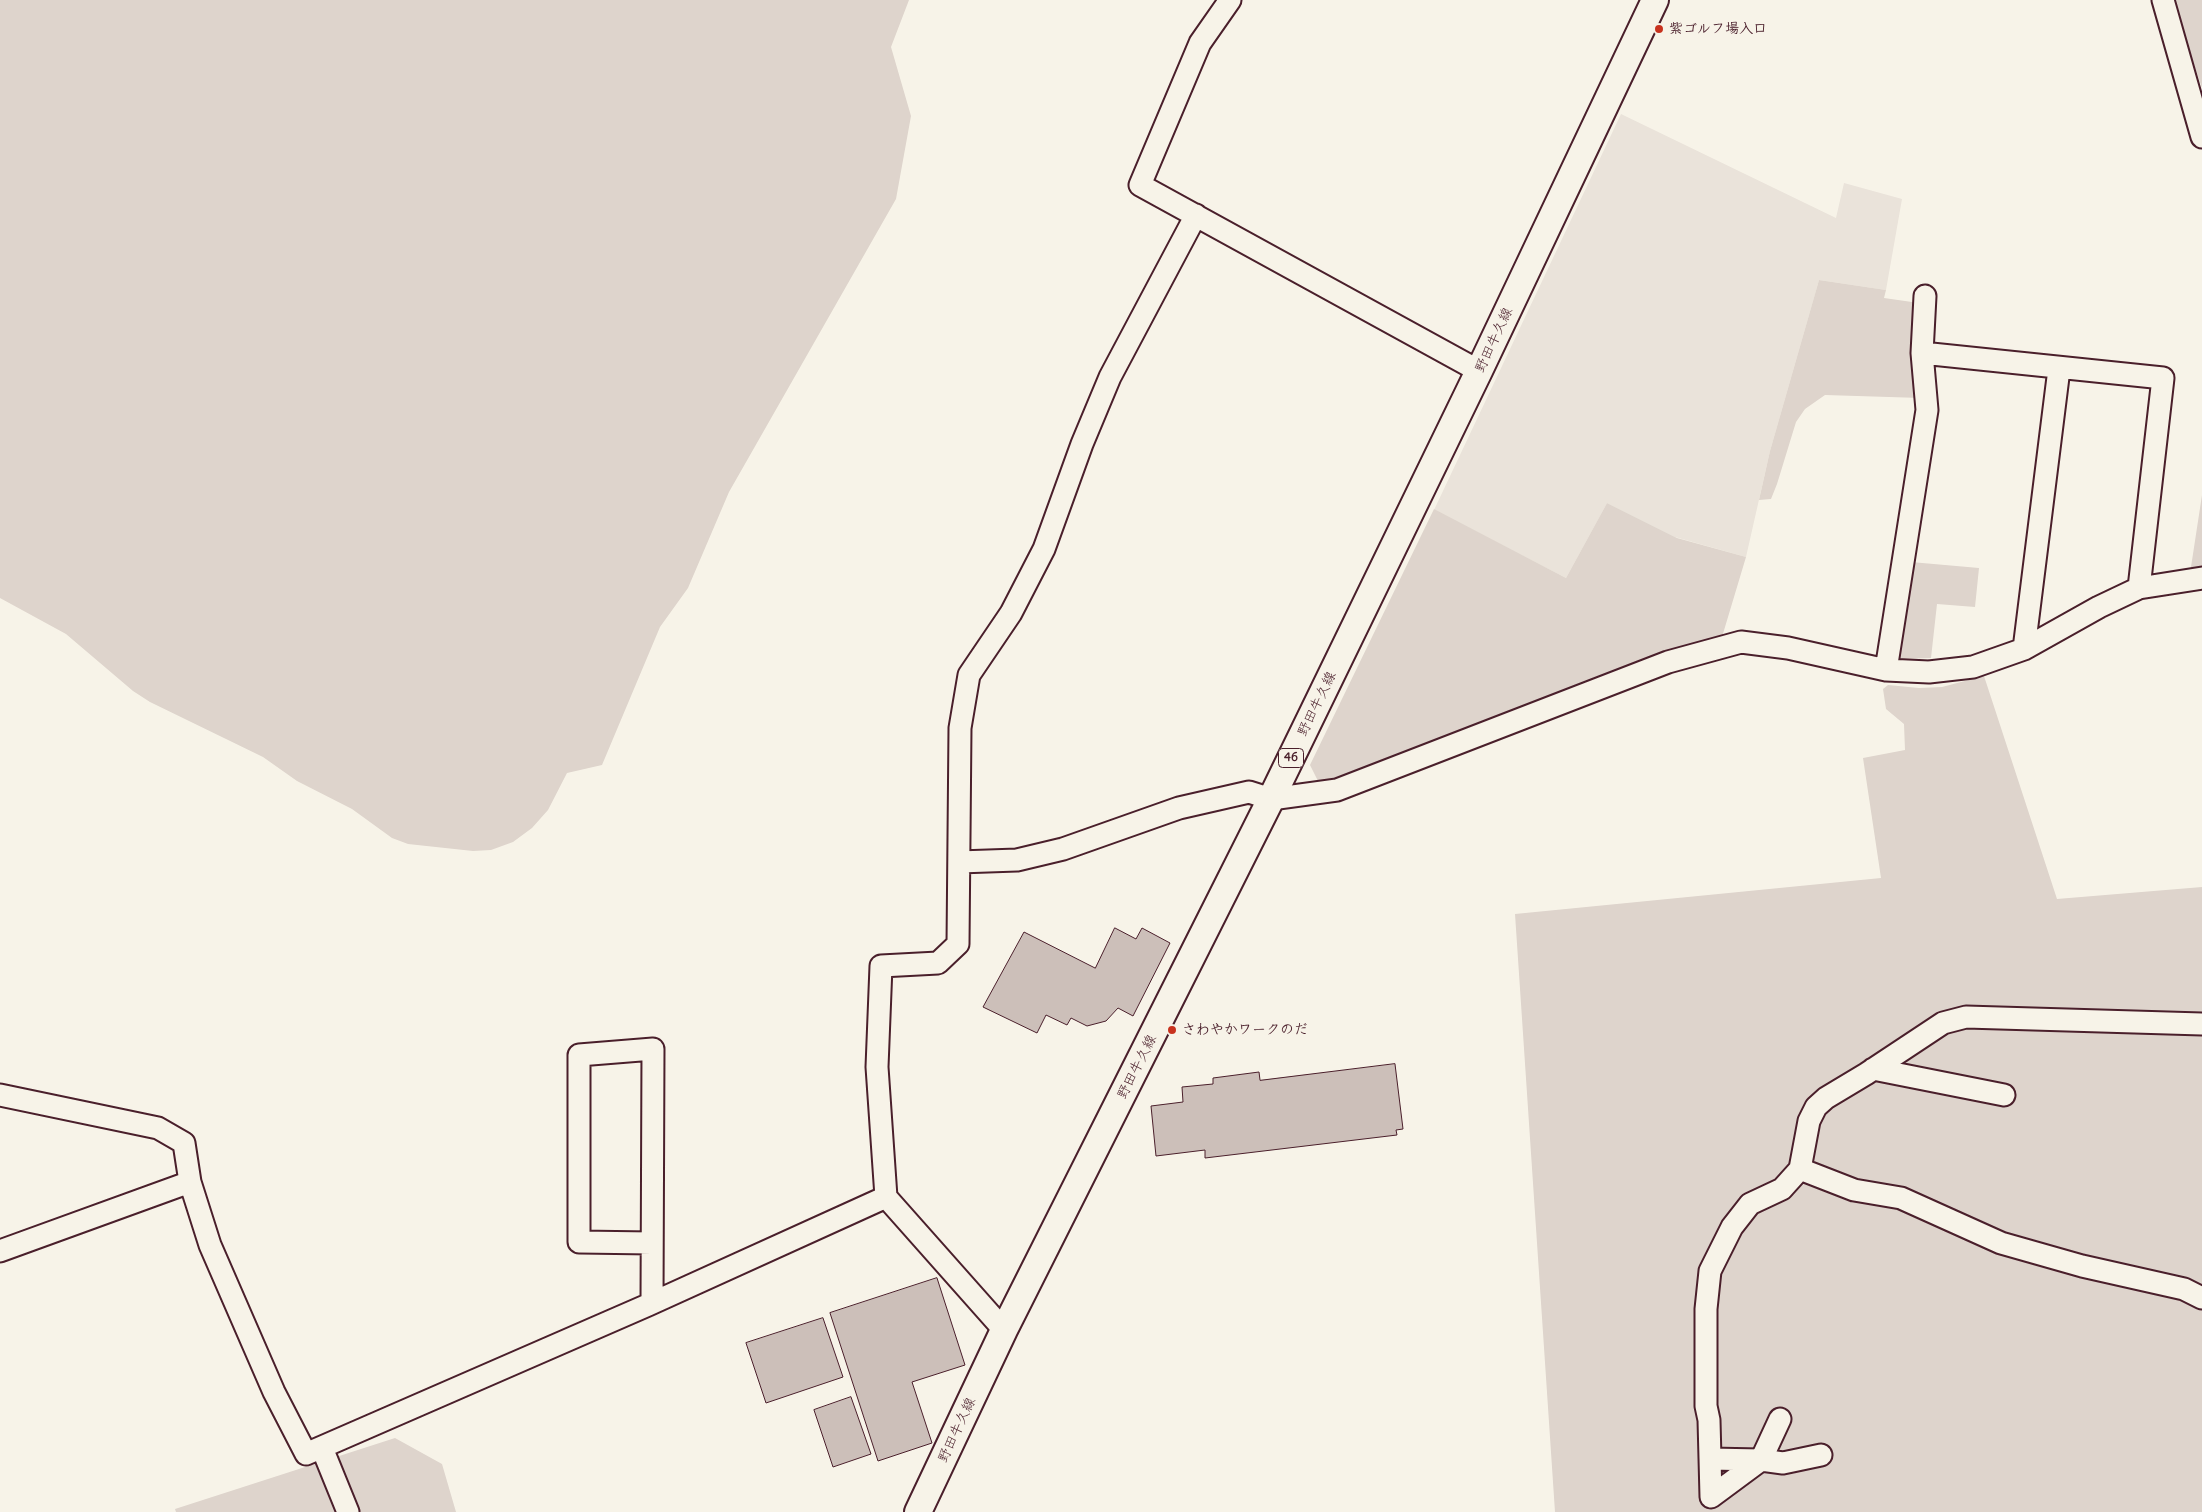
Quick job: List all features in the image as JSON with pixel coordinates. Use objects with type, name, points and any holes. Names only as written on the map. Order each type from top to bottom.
[{"type":"main road","name":"野田牛久線","points":[[918,1512],[1004,1330],[1271,799],[1479,371],[1655,0]]},
{"type":"street","points":[[1230,0],[1200,43],[1140,186],[1479,371]]},
{"type":"street","points":[[2163,0],[2202,137]]},
{"type":"street","points":[[1004,1330],[886,1197],[877,1067],[882,966],[938,963],[958,944],[960,728],[970,675],[1011,613],[1044,549],[1082,444],[1110,377],[1196,215]]},
{"type":"street","points":[[1886,670],[1927,410],[1922,353],[1925,296]]},
{"type":"street","points":[[1922,353],[2059,369],[2163,378],[2139,588]]},
{"type":"street","points":[[2024,649],[2059,369]]},
{"type":"street","points":[[959,862],[1017,860],[1063,848],[1179,808],[1249,792],[1271,799],[1337,790],[1668,662],[1741,642],[1788,648],[1886,670],[1929,672],[1974,667],[2024,649],[2099,606],[2139,588],[2202,578]]},
{"type":"street","points":[[1780,1419],[1761,1460],[1711,1497],[1709,1420],[1706,1406],[1706,1309],[1710,1271],[1732,1227],[1750,1204],[1782,1189],[1800,1169],[1809,1122],[1816,1107],[1826,1098],[1943,1023],[1966,1016],[2202,1024]]},
{"type":"street","points":[[652,1244],[579,1242],[579,1055],[652,1049],[652,1244],[652,1302]]},
{"type":"street","points":[[1874,1069],[2004,1095]]},
{"type":"street","points":[[0,1095],[158,1128],[184,1143],[190,1182],[210,1245],[274,1392],[306,1454],[886,1197]]},
{"type":"street","points":[[1800,1169],[1854,1190],[1901,1198],[2001,1243],[2082,1266],[2184,1288],[2202,1298]]},
{"type":"street","points":[[0,1251],[190,1182]]},
{"type":"street","points":[[322,1448],[348,1512]]},
{"type":"street","points":[[1710,1459],[1761,1460],[1783,1463],[1821,1454]]},
{"type":"shaded area","points":[[0,0],[909,0],[891,47],[911,116],[896,199],[729,492],[688,588],[660,627],[602,765],[567,773],[548,810],[532,828],[513,842],[491,850],[473,851],[408,844],[392,838],[352,809],[297,781],[263,757],[150,702],[133,691],[66,634],[0,598]]},
{"type":"shaded area","points":[[2172,0],[2202,0],[2202,88]]},
{"type":"shaded area","points":[[1621,114],[1836,218],[1844,183],[1902,199],[1886,290],[1819,280],[1770,451],[1746,557],[1675,537],[1607,503],[1566,578],[1434,510]]},
{"type":"shaded area","points":[[1819,280],[1886,290],[1884,298],[1919,303],[1921,398],[1825,395],[1805,409],[1796,422],[1771,499],[1759,500],[1770,451]]},
{"type":"shaded area","points":[[2202,495],[2202,571],[2190,574],[2191,567]]},
{"type":"shaded area","points":[[1607,503],[1677,538],[1746,557],[1722,637],[1343,780],[1319,783],[1310,765],[1434,509],[1566,578]]},
{"type":"shaded area","points":[[1911,562],[1979,568],[1975,607],[1937,604],[1931,658],[1901,659],[1897,653]]},
{"type":"shaded area","points":[[1984,676],[2057,899],[2202,887],[2202,1512],[1555,1512],[1515,914],[1881,878],[1863,758],[1905,750],[1904,724],[1886,709],[1883,689],[1888,685],[1919,688],[1942,687]]},
{"type":"shaded area","points":[[395,1438],[442,1464],[456,1512],[176,1512],[175,1509]]},
{"type":"building","points":[[1115,928],[1136,939],[1142,928],[1170,943],[1133,1016],[1118,1008],[1106,1021],[1087,1026],[1071,1018],[1067,1025],[1046,1015],[1037,1033],[983,1007],[1024,932],[1095,968]]},
{"type":"building","points":[[1395,1064],[1403,1129],[1396,1130],[1397,1135],[1205,1158],[1205,1150],[1156,1156],[1151,1106],[1183,1102],[1182,1087],[1213,1084],[1213,1078],[1259,1072],[1260,1080]]},
{"type":"building","points":[[937,1278],[965,1365],[912,1382],[932,1443],[878,1461],[830,1313]]},
{"type":"building","points":[[823,1318],[843,1377],[766,1403],[746,1343]]},
{"type":"building","points":[[851,1397],[871,1454],[833,1467],[814,1410]]},
{"type":"place","name":"紫ゴルフ場入口","points":[[1659,29]]},
{"type":"place","name":"さわやかワークのだ","points":[[1172,1030]]}]
